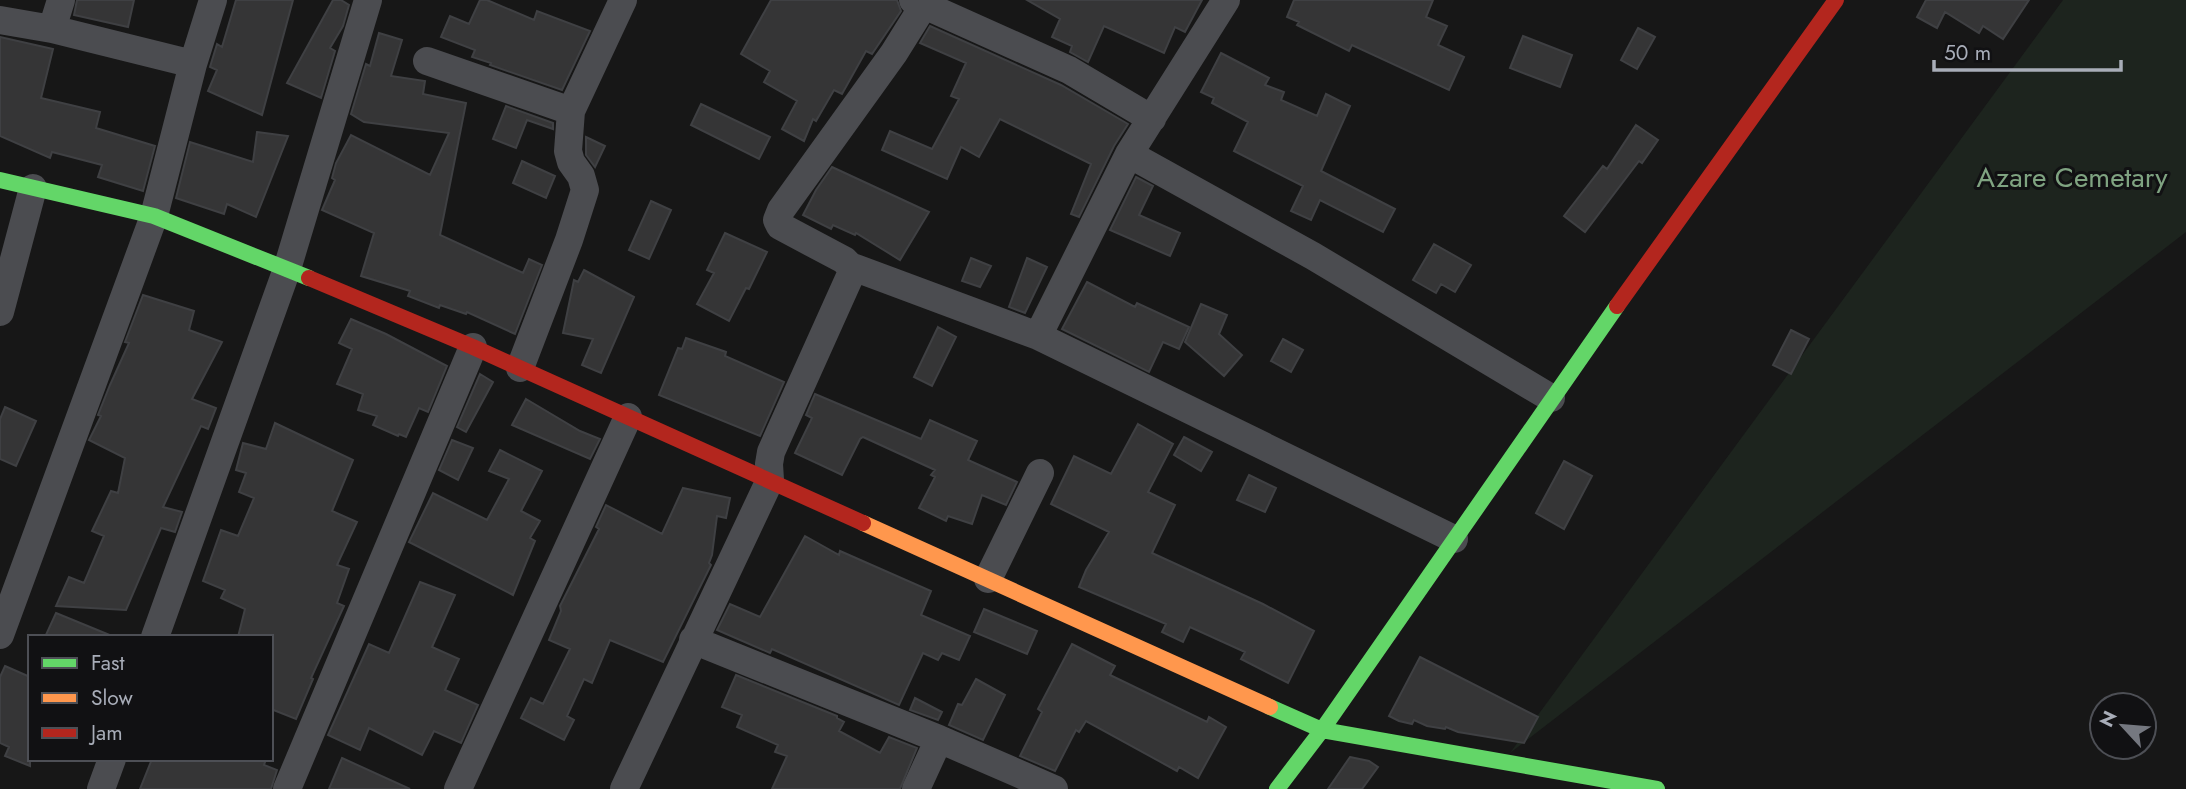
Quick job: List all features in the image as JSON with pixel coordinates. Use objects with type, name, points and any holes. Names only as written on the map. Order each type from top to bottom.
[{"type":"street","points":[[52,29],[61,0]]},
{"type":"street","points":[[0,635],[154,216],[193,65],[213,0]]},
{"type":"street","points":[[156,635],[287,269],[368,0]]},
{"type":"street","points":[[520,368],[569,240],[585,190],[568,151],[571,111],[623,0]]},
{"type":"street","points":[[1038,335],[1129,155],[1226,0]]},
{"type":"street","points":[[1277,789],[1322,730],[1551,398],[1836,0]]},
{"type":"street","points":[[1152,119],[1069,70],[921,2],[894,53],[781,210],[777,220],[780,226],[844,260],[850,266],[1038,335],[1454,539]]},
{"type":"street","points":[[0,20],[52,29],[193,65]]},
{"type":"street","points":[[427,61],[571,111]]},
{"type":"street","points":[[1129,155],[1313,256],[1551,398]]},
{"type":"street","points":[[0,180],[154,216],[287,269],[520,368],[1322,730],[1657,789]]},
{"type":"street","points":[[0,312],[33,188]]},
{"type":"street","points":[[624,789],[769,480],[771,452],[850,274],[850,266]]},
{"type":"street","points":[[287,789],[472,347]]},
{"type":"street","points":[[458,789],[628,417]]},
{"type":"street","points":[[988,579],[1040,473]]},
{"type":"street","points":[[693,640],[939,739],[1054,789]]},
{"type":"street","points":[[916,789],[939,739]]},
{"type":"street","points":[[101,789],[110,761]]},
{"type":"green space","name":"Azare Cemetary","points":[[2063,0],[2186,0],[2186,232],[1510,753]]},
{"type":"building","points":[[77,0],[134,0],[128,27],[74,15]]},
{"type":"building","points":[[236,0],[293,0],[262,115],[208,91],[217,70],[210,67],[217,44],[222,47]]},
{"type":"building","points":[[333,0],[341,0],[349,5],[343,26],[330,48],[335,51],[321,98],[287,83]]},
{"type":"building","points":[[480,0],[487,0],[534,20],[537,11],[590,31],[562,90],[490,65],[491,63],[472,57],[475,50],[441,37],[450,16],[469,24]]},
{"type":"building","points":[[771,0],[897,0],[901,11],[872,54],[866,51],[842,94],[834,90],[816,121],[813,119],[804,141],[782,129],[797,101],[764,82],[770,71],[741,54]]},
{"type":"building","points":[[1027,0],[1202,0],[1185,32],[1175,27],[1164,53],[1104,26],[1088,62],[1070,52],[1072,46],[1052,37],[1060,19]]},
{"type":"building","points":[[1294,0],[1433,0],[1426,17],[1447,26],[1438,45],[1464,57],[1449,90],[1352,45],[1349,51],[1297,25],[1299,22],[1287,17]]},
{"type":"building","points":[[1926,0],[2029,0],[2003,39],[1983,26],[1979,33],[1945,12],[1937,28],[1917,17]]},
{"type":"building","points":[[930,26],[1061,85],[1128,124],[1114,146],[1079,217],[1071,214],[1091,164],[1000,119],[979,157],[961,147],[947,179],[882,150],[890,131],[932,149],[959,99],[951,96],[966,63],[920,43]]},
{"type":"building","points":[[1638,28],[1655,37],[1637,69],[1621,60]]},
{"type":"building","points":[[379,33],[402,40],[391,76],[425,81],[423,94],[466,103],[440,235],[523,273],[529,259],[542,265],[515,334],[467,312],[466,314],[440,305],[439,308],[408,296],[410,291],[361,276],[374,233],[322,210],[335,180],[332,178],[336,163],[351,135],[430,175],[449,133],[364,122],[351,114],[366,64],[370,66]]},
{"type":"building","points":[[1523,36],[1572,55],[1560,87],[1510,68]]},
{"type":"building","points":[[0,37],[53,49],[41,98],[100,112],[96,128],[155,146],[143,191],[98,177],[102,165],[52,152],[50,158],[0,136]]},
{"type":"building","points":[[1221,53],[1269,78],[1265,85],[1284,92],[1281,100],[1317,116],[1326,94],[1350,106],[1321,171],[1395,209],[1383,232],[1320,200],[1311,220],[1291,211],[1303,186],[1234,151],[1248,122],[1212,103],[1214,98],[1201,92]]},
{"type":"building","points":[[701,104],[770,137],[759,159],[691,125]]},
{"type":"building","points":[[506,106],[553,123],[553,129],[527,120],[516,148],[493,139]]},
{"type":"building","points":[[1636,125],[1658,140],[1585,232],[1564,216],[1603,166],[1607,169]]},
{"type":"building","points":[[257,132],[288,136],[256,217],[227,204],[224,214],[176,198],[190,142],[253,162]]},
{"type":"building","points":[[586,137],[605,146],[595,167],[586,155]]},
{"type":"building","points":[[522,161],[555,176],[546,198],[513,183]]},
{"type":"building","points":[[832,167],[929,212],[900,260],[856,233],[855,235],[833,225],[831,229],[803,215]]},
{"type":"building","points":[[1136,177],[1153,186],[1139,215],[1180,233],[1170,256],[1110,230]]},
{"type":"building","points":[[651,201],[671,210],[649,259],[629,250]]},
{"type":"building","points":[[725,233],[767,252],[729,321],[697,304],[714,273],[707,270]]},
{"type":"building","points":[[1434,244],[1471,265],[1455,292],[1441,284],[1436,293],[1413,280]]},
{"type":"building","points":[[971,258],[991,266],[980,287],[962,281]]},
{"type":"building","points":[[1027,258],[1047,267],[1025,313],[1009,307]]},
{"type":"building","points":[[584,270],[634,297],[601,373],[582,365],[593,339],[563,333],[574,280],[578,282]]},
{"type":"building","points":[[1087,282],[1135,307],[1137,303],[1189,327],[1179,349],[1163,342],[1149,372],[1062,329]]},
{"type":"building","points":[[143,295],[194,311],[189,330],[222,342],[192,399],[216,408],[208,429],[201,426],[163,507],[182,512],[175,532],[161,528],[126,610],[56,606],[69,577],[84,583],[104,536],[92,531],[111,491],[118,493],[125,458],[89,440],[129,343],[125,342]]},
{"type":"building","points":[[1201,304],[1227,315],[1219,334],[1242,355],[1224,376],[1185,342]]},
{"type":"building","points":[[351,319],[447,366],[428,412],[419,408],[406,437],[373,425],[377,416],[358,410],[363,394],[337,384],[352,349],[339,343]]},
{"type":"building","points":[[938,327],[956,337],[932,386],[914,377]]},
{"type":"building","points":[[1791,330],[1809,339],[1791,374],[1773,365]]},
{"type":"building","points":[[686,338],[726,352],[725,356],[784,382],[760,436],[659,395],[678,348],[682,349]]},
{"type":"building","points":[[1283,339],[1303,350],[1291,372],[1271,361]]},
{"type":"building","points":[[480,374],[493,382],[466,432],[457,427]]},
{"type":"building","points":[[815,394],[921,439],[930,420],[977,441],[968,460],[1017,482],[1006,505],[982,495],[972,524],[948,516],[946,521],[919,508],[935,477],[931,475],[935,470],[863,437],[842,475],[795,453],[812,418],[806,415]]},
{"type":"building","points":[[526,399],[580,431],[600,439],[590,459],[512,425]]},
{"type":"building","points":[[5,407],[36,421],[16,466],[0,459],[0,419]]},
{"type":"building","points":[[275,423],[353,460],[332,511],[357,522],[337,565],[349,569],[337,603],[344,606],[311,678],[313,679],[296,719],[273,710],[273,635],[238,635],[245,609],[221,598],[225,590],[203,581],[221,530],[238,536],[254,498],[239,492],[246,473],[236,470],[243,443],[266,449]]},
{"type":"building","points":[[1138,424],[1173,444],[1148,492],[1175,505],[1152,553],[1263,604],[1314,631],[1288,683],[1241,659],[1245,652],[1190,627],[1183,642],[1162,632],[1166,624],[1079,587],[1109,532],[1051,504],[1074,456],[1111,474]]},
{"type":"building","points":[[1184,437],[1212,452],[1201,471],[1174,455]]},
{"type":"building","points":[[452,440],[473,448],[458,480],[439,470]]},
{"type":"building","points":[[500,450],[542,471],[521,511],[540,521],[530,538],[535,541],[513,595],[409,542],[433,493],[487,520],[509,479],[489,471]]},
{"type":"building","points":[[1564,461],[1592,476],[1564,529],[1536,513]]},
{"type":"building","points":[[1249,475],[1276,488],[1265,512],[1237,500]]},
{"type":"building","points":[[683,488],[730,498],[726,518],[717,516],[709,563],[711,565],[663,662],[610,640],[592,683],[584,679],[567,716],[574,720],[564,740],[521,718],[531,698],[543,704],[570,649],[549,640],[561,611],[560,606],[599,529],[596,527],[606,505],[662,534]]},
{"type":"building","points":[[805,536],[839,555],[840,551],[931,591],[921,615],[970,636],[959,660],[942,653],[938,660],[923,653],[899,705],[772,649],[770,653],[717,630],[730,604],[760,617]]},
{"type":"building","points":[[420,582],[455,595],[432,647],[459,659],[445,690],[478,705],[461,743],[434,731],[422,755],[369,728],[360,750],[328,735],[369,644],[389,653]]},
{"type":"building","points":[[984,609],[1037,631],[1027,654],[974,632]]},
{"type":"building","points":[[56,613],[110,635],[46,635]]},
{"type":"building","points":[[1072,644],[1115,666],[1110,675],[1207,722],[1209,717],[1226,727],[1198,778],[1179,767],[1177,771],[1086,721],[1079,732],[1076,730],[1055,771],[1020,756],[1042,712],[1038,709]]},
{"type":"building","points":[[1420,657],[1538,717],[1524,743],[1458,732],[1446,727],[1427,726],[1414,720],[1412,724],[1389,716]]},
{"type":"building","points":[[5,666],[28,676],[30,766],[5,756],[9,747],[0,743],[0,677]]},
{"type":"building","points":[[736,675],[837,716],[844,722],[839,731],[880,753],[889,737],[917,748],[900,789],[772,789],[787,756],[775,752],[778,745],[737,727],[742,715],[722,707]]},
{"type":"building","points":[[976,679],[1005,695],[983,740],[949,725],[958,704],[962,705]]},
{"type":"building","points":[[915,698],[942,712],[938,720],[910,710]]},
{"type":"building","points":[[1350,757],[1369,761],[1378,767],[1362,789],[1328,789]]},
{"type":"building","points":[[342,758],[410,789],[329,789]]},
{"type":"building","points":[[151,761],[265,761],[264,765],[277,770],[271,789],[140,789]]},
{"type":"traffic: fast","points":[[0,180],[154,216],[309,278]]},
{"type":"traffic: fast","points":[[1277,789],[1322,730],[1617,306]]},
{"type":"traffic: fast","points":[[1270,707],[1322,730],[1657,789]]},
{"type":"traffic: slow","points":[[863,523],[1270,707]]},
{"type":"traffic: jam","points":[[1617,306],[1836,0]]},
{"type":"traffic: jam","points":[[309,278],[473,347],[863,523]]}]
